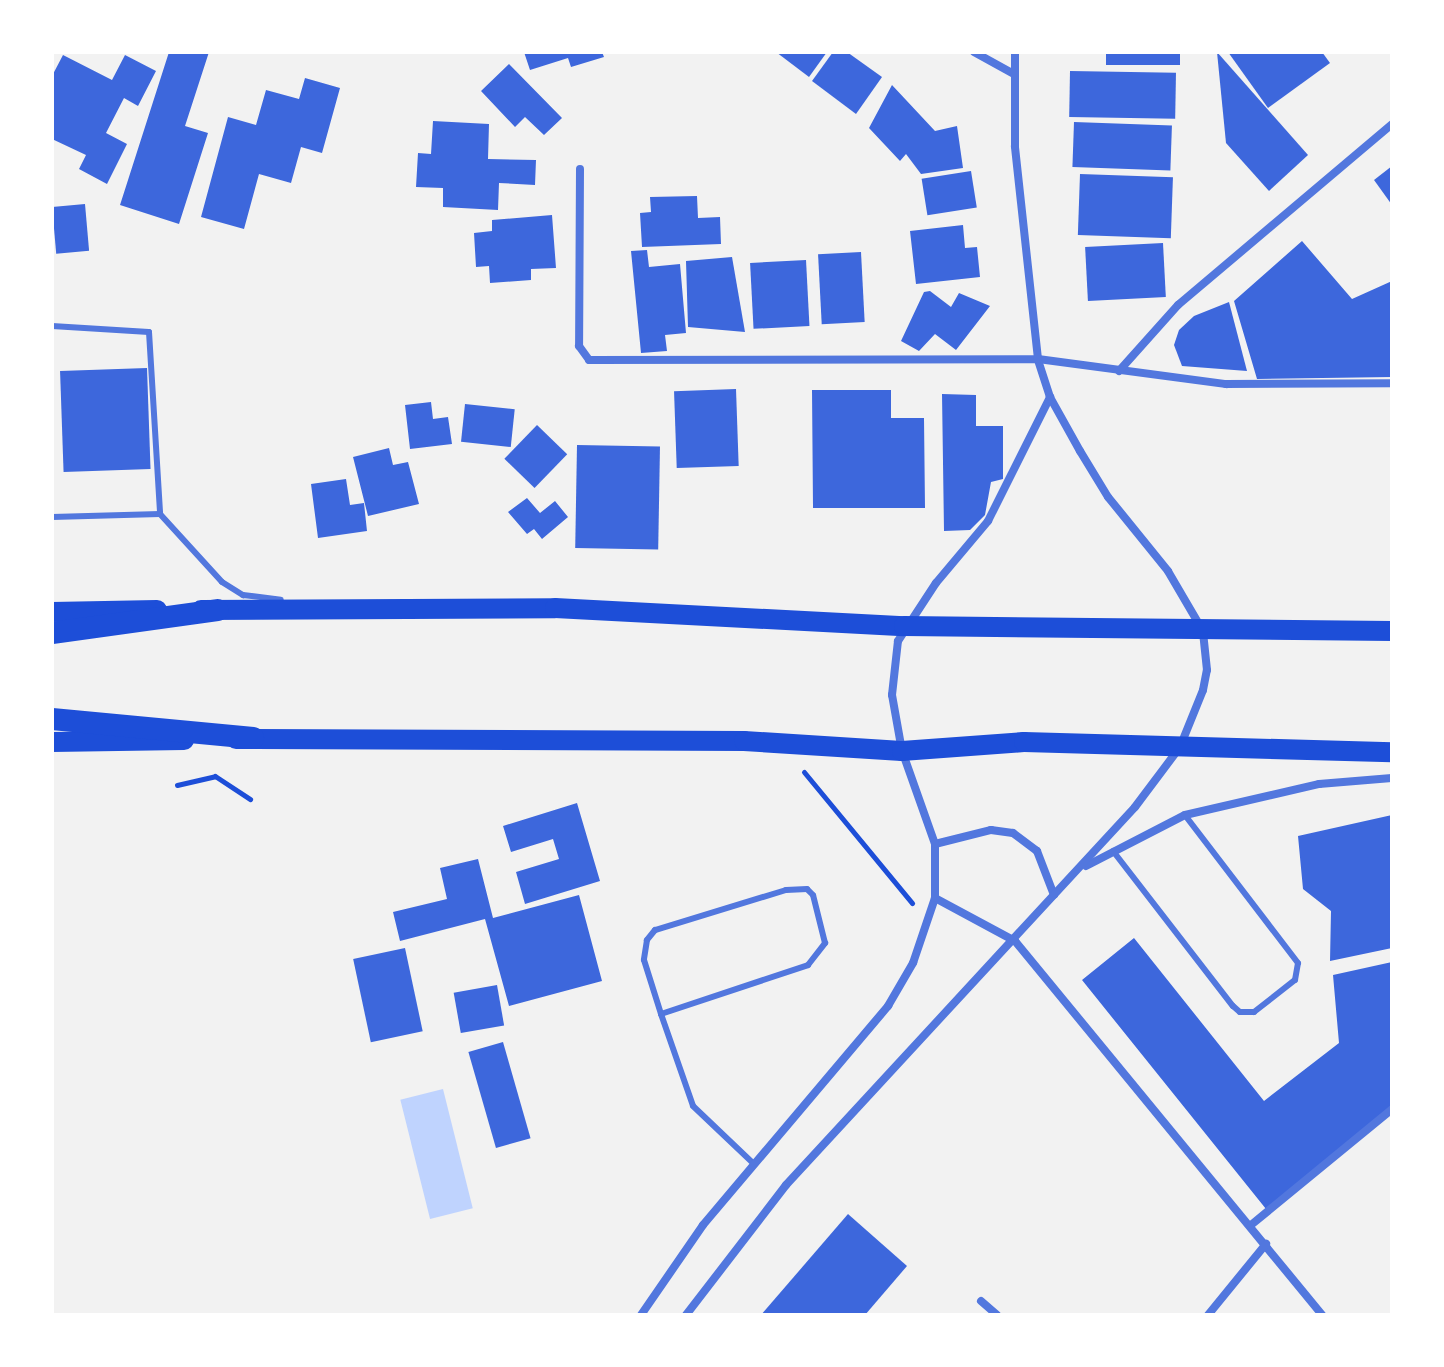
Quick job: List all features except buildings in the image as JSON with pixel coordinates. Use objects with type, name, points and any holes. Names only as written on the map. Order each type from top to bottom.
[{"type":"highway","points":[[52,633],[217,610]]},
{"type":"highway","points":[[52,719],[253,738]]},
{"type":"main road","points":[[52,612],[323,606],[555,608],[904,626],[1392,631]]},
{"type":"main road","points":[[52,742],[253,738],[744,741],[902,751],[1024,742],[1392,752]]},
{"type":"street","points":[[974,52],[1014,74]]},
{"type":"street","points":[[686,1315],[786,1185],[1015,941],[1180,747],[1205,680],[1203,631],[1168,571],[1108,497],[1050,397],[1038,359],[1015,146],[1015,52]]},
{"type":"street","points":[[1119,371],[1178,305],[1392,124]]},
{"type":"street","points":[[580,169],[579,338],[589,360],[1038,359],[1226,384],[1392,383]]},
{"type":"street","points":[[641,1315],[754,1164],[888,1006],[929,925],[935,898],[935,844],[925,803],[902,751],[892,695],[904,626],[988,521],[1050,397]]},
{"type":"street","points":[[1078,870],[1185,815],[1319,784],[1392,778]]},
{"type":"street","points":[[935,844],[991,830],[1013,833],[1037,851],[1054,895]]},
{"type":"street","points":[[935,898],[1015,941],[1322,1315]]},
{"type":"street","points":[[1251,1225],[1392,1109]]},
{"type":"street","points":[[1208,1315],[1266,1244]]},
{"type":"street","points":[[981,1301],[997,1315]]},
{"type":"lane","points":[[52,326],[149,332],[160,514],[222,582],[243,595],[323,606]]},
{"type":"lane","points":[[52,517],[160,514]]},
{"type":"lane","points":[[1113,851],[1233,1006],[1254,1012],[1295,980],[1298,963],[1185,815]]},
{"type":"lane","points":[[661,1014],[808,965],[825,943],[813,895],[807,889],[786,890],[655,930],[647,940],[644,960],[661,1014],[693,1106],[754,1164]]},
{"type":"path","points":[[791,770],[805,772],[929,925]]},
{"type":"path","points":[[177,785],[215,776],[250,799]]},
{"type":"water","points":[[443,1089],[473,1208],[430,1219],[400,1100]]}]
